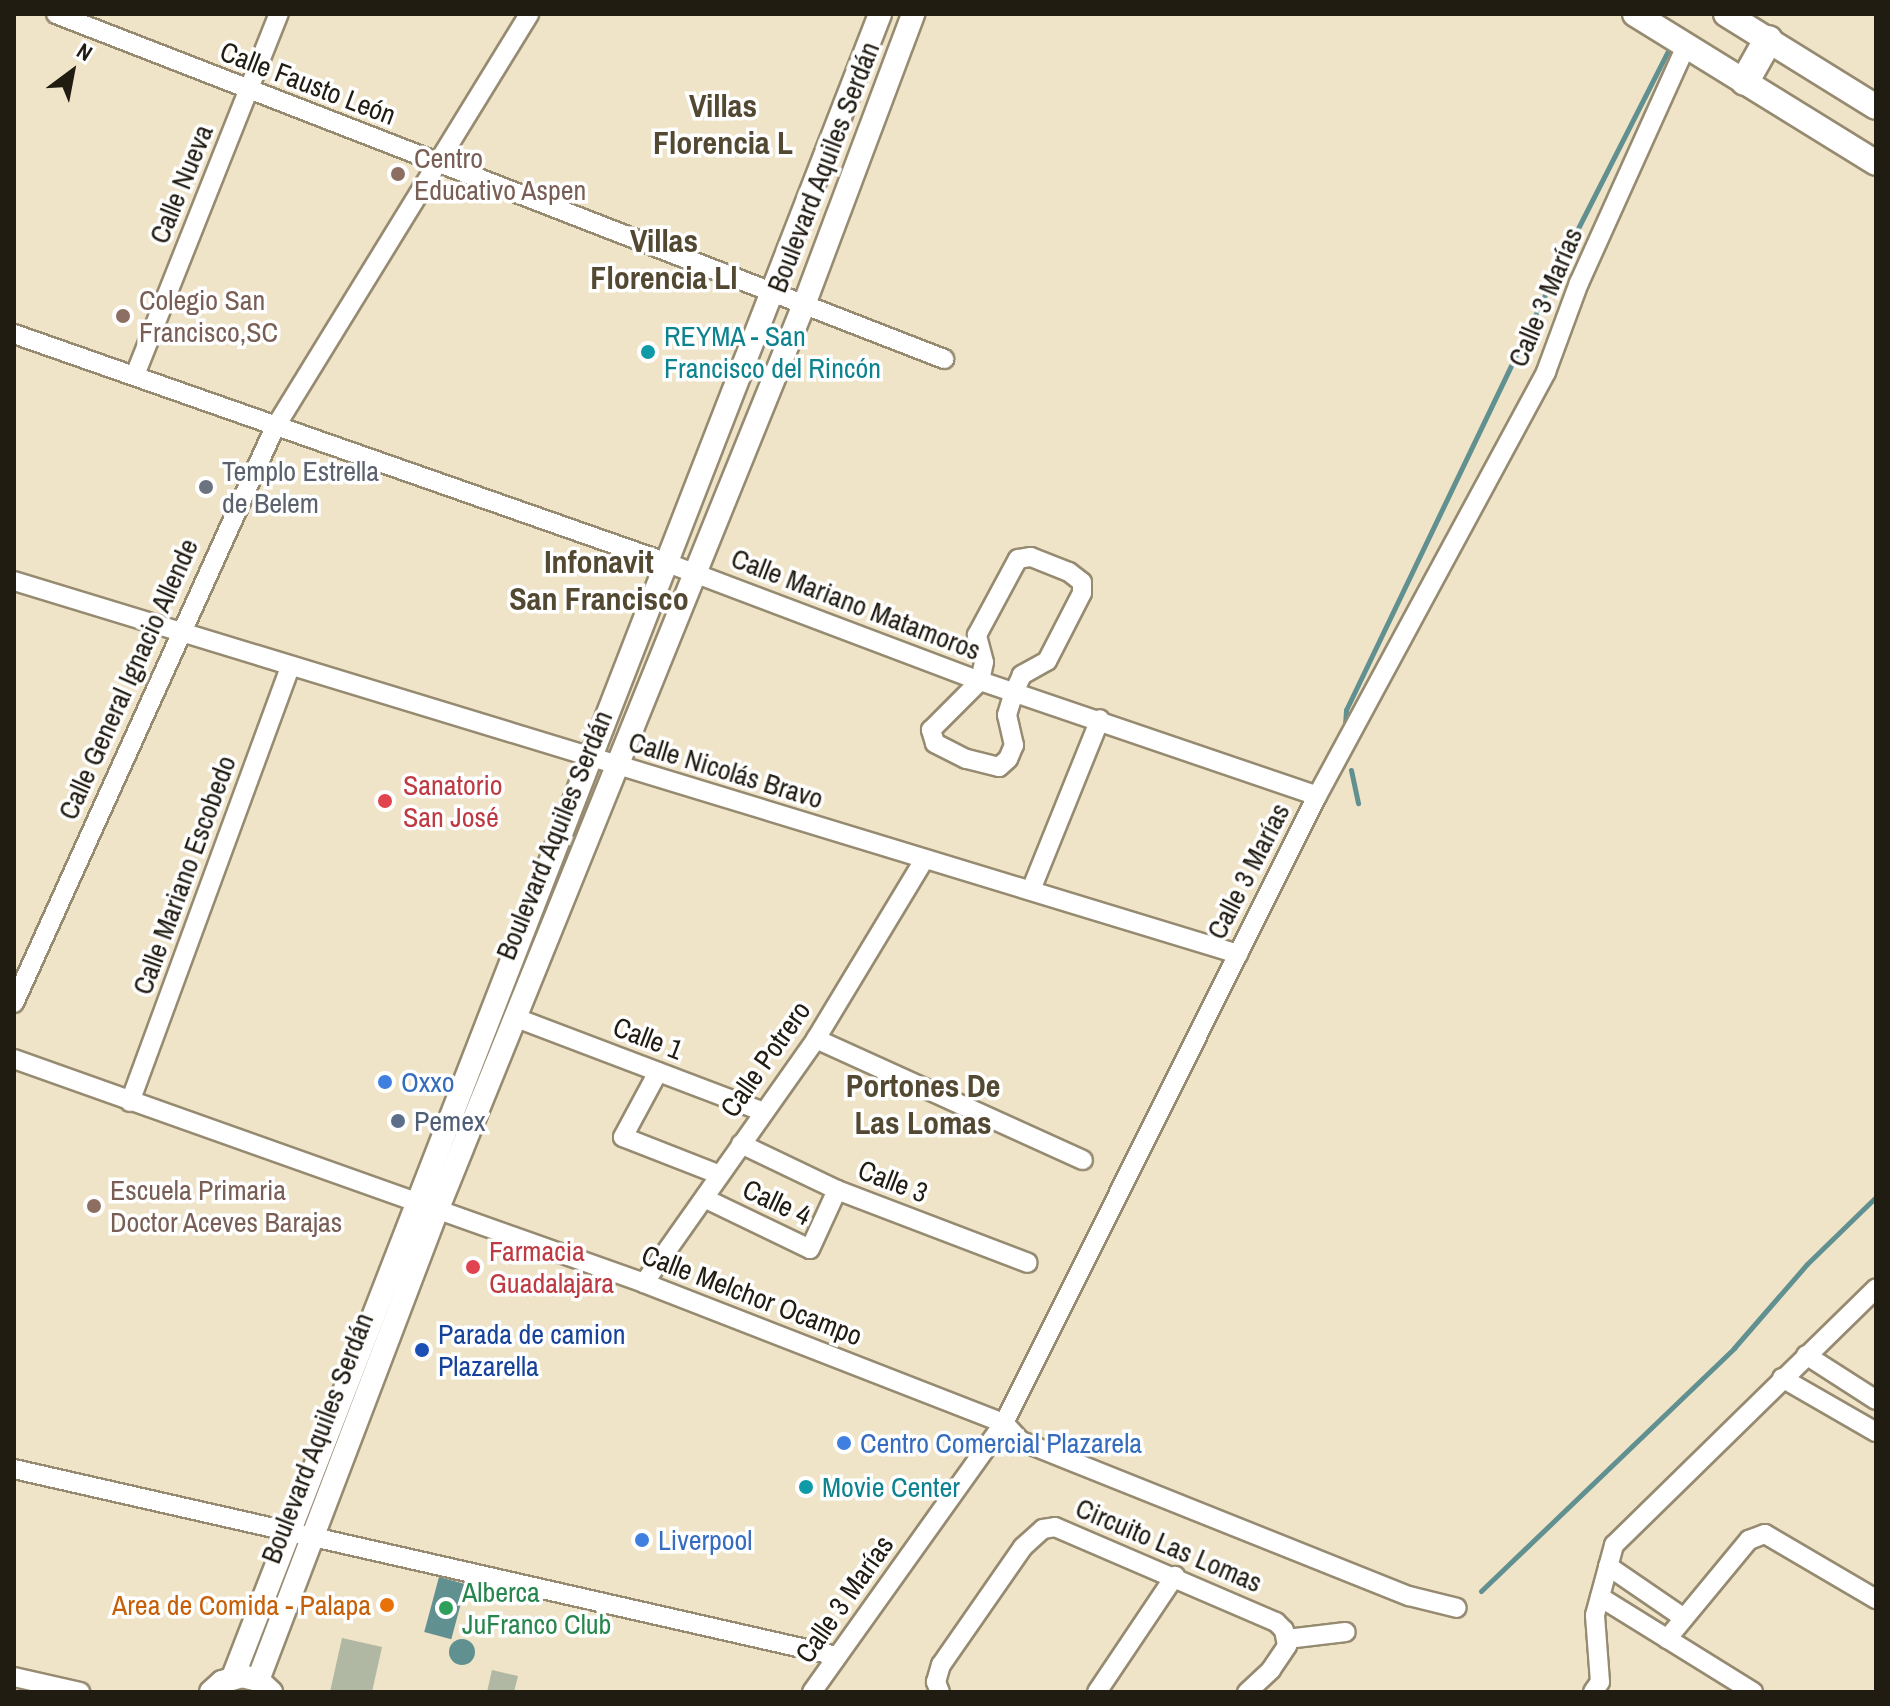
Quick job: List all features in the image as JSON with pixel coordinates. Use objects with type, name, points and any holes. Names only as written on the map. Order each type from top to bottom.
[{"type":"main road","points":[[1635,14],[1876,163]]},
{"type":"main road","points":[[1726,14],[1876,107]]},
{"type":"main road","points":[[1745,81],[1768,40]]},
{"type":"street","name":"Calle Fausto León","points":[[56,14],[805,302],[944,359]]},
{"type":"street","name":"Calle Nueva","points":[[135,375],[279,14]]},
{"type":"street","name":"Calle General Ignacio Allende","points":[[14,1003],[179,631],[274,429],[435,161],[529,14]]},
{"type":"street","name":"Boulevard Aquiles Serdán","points":[[301,1533],[264,1686],[233,1677],[301,1533],[427,1205],[589,759],[775,291],[880,14]]},
{"type":"street","name":"Boulevard Aquiles Serdán","points":[[427,1205],[514,1017],[614,764],[805,302],[913,14]]},
{"type":"street","name":"Calle 3 Marías","points":[[812,1692],[1004,1423],[1317,796],[1546,372],[1579,283],[1686,46]]},
{"type":"street","name":"Calle Mariano Matamoros","points":[[14,334],[135,375],[274,429],[665,562],[980,681],[1100,719],[1317,796]]},
{"type":"street","points":[[1031,557],[1069,572],[1082,582],[1082,593],[1047,661],[1022,675],[1014,692],[1007,715],[1014,745],[1008,759],[999,767],[966,759],[935,743],[931,730],[980,681],[984,662],[977,635],[1018,559],[1031,557]]},
{"type":"street","name":"Calle Nicolás Bravo","points":[[14,581],[290,668],[1238,954]]},
{"type":"street","name":"Calle Mariano Escobedo","points":[[130,1102],[290,668]]},
{"type":"street","points":[[1031,890],[1100,719]]},
{"type":"street","name":"Calle Potrero","points":[[644,1283],[706,1199],[762,1111],[816,1039],[924,860]]},
{"type":"street","name":"Calle 1","points":[[514,1017],[762,1111]]},
{"type":"street","points":[[816,1039],[1083,1160]]},
{"type":"street","name":"Calle Melchor Ocampo","points":[[14,1059],[644,1283],[1004,1423],[1021,1441],[1409,1596],[1457,1608]]},
{"type":"street","points":[[658,1072],[623,1137],[720,1175]]},
{"type":"street","name":"Calle 3","points":[[741,1144],[837,1190],[1028,1263]]},
{"type":"street","name":"Calle 4","points":[[706,1199],[810,1249],[837,1190]]},
{"type":"street","points":[[1593,1692],[1600,1682],[1597,1606],[1614,1545],[1876,1288]]},
{"type":"street","points":[[1806,1355],[1876,1400]]},
{"type":"street","points":[[1782,1378],[1875,1429]]},
{"type":"street","points":[[14,1469],[837,1656]]},
{"type":"street","name":"Circuito Las Lomas","points":[[932,1689],[941,1665],[990,1594],[1023,1547],[1043,1529],[1065,1529],[1175,1576],[1276,1622],[1287,1639]]},
{"type":"street","points":[[1667,1639],[1749,1540],[1765,1534],[1876,1599]]},
{"type":"street","points":[[1608,1566],[1684,1618]]},
{"type":"street","points":[[1097,1692],[1175,1576]]},
{"type":"street","points":[[1597,1606],[1667,1639],[1753,1692]]},
{"type":"street","points":[[1247,1692],[1271,1670],[1287,1639],[1346,1632]]},
{"type":"street","points":[[14,1677],[80,1692]]},
{"type":"street","points":[[211,1692],[233,1677]]},
{"type":"green space","points":[[342,1638],[382,1647],[372,1692],[330,1692]]},
{"type":"green space","points":[[492,1670],[518,1676],[514,1692],[487,1692]]},
{"type":"water","name":"Alberca JuFranco Club","points":[[439,1577],[466,1584],[451,1639],[424,1632]]},
{"type":"water","points":[[462,1639],[471,1643],[475,1652],[471,1661],[462,1665],[453,1661],[449,1652],[453,1643]]},
{"type":"waterway","points":[[1568,248],[1669,49]]},
{"type":"waterway","points":[[1345,725],[1346,710],[1548,289]]},
{"type":"waterway","points":[[1351,770],[1358,803]]},
{"type":"waterway","points":[[1481,1591],[1734,1348],[1807,1264],[1876,1197]]},
{"type":"place","name":"Centro Educativo Aspen","points":[[398,174]]},
{"type":"place","name":"Colegio San Francisco,SC","points":[[123,316]]},
{"type":"place","name":"REYMA - San Francisco del Rincón","points":[[648,352]]},
{"type":"place","name":"Templo Estrella de Belem","points":[[206,487]]},
{"type":"place","name":"Sanatorio San José","points":[[385,801]]},
{"type":"place","name":"Oxxo","points":[[385,1082]]},
{"type":"place","name":"Pemex","points":[[398,1121]]},
{"type":"place","name":"Escuela Primaria Doctor Aceves Barajas","points":[[94,1206]]},
{"type":"place","name":"Farmacia Guadalajara","points":[[473,1267]]},
{"type":"place","name":"Parada de camion Plazarella","points":[[422,1350]]},
{"type":"place","name":"Centro Comercial Plazarela","points":[[844,1443]]},
{"type":"place","name":"Movie Center","points":[[806,1487]]},
{"type":"place","name":"Liverpool","points":[[642,1540]]},
{"type":"place","name":"Area de Comida - Palapa","points":[[387,1605]]},
{"type":"place","name":"Alberca JuFranco Club","points":[[446,1608]]},
{"type":"district","name":"Villas Florencia L","points":[[723,126]]},
{"type":"district","name":"Villas Florencia Ll","points":[[664,260]]},
{"type":"district","name":"Infonavit San Francisco","points":[[599,582]]},
{"type":"district","name":"Portones De Las Lomas","points":[[923,1106]]}]
